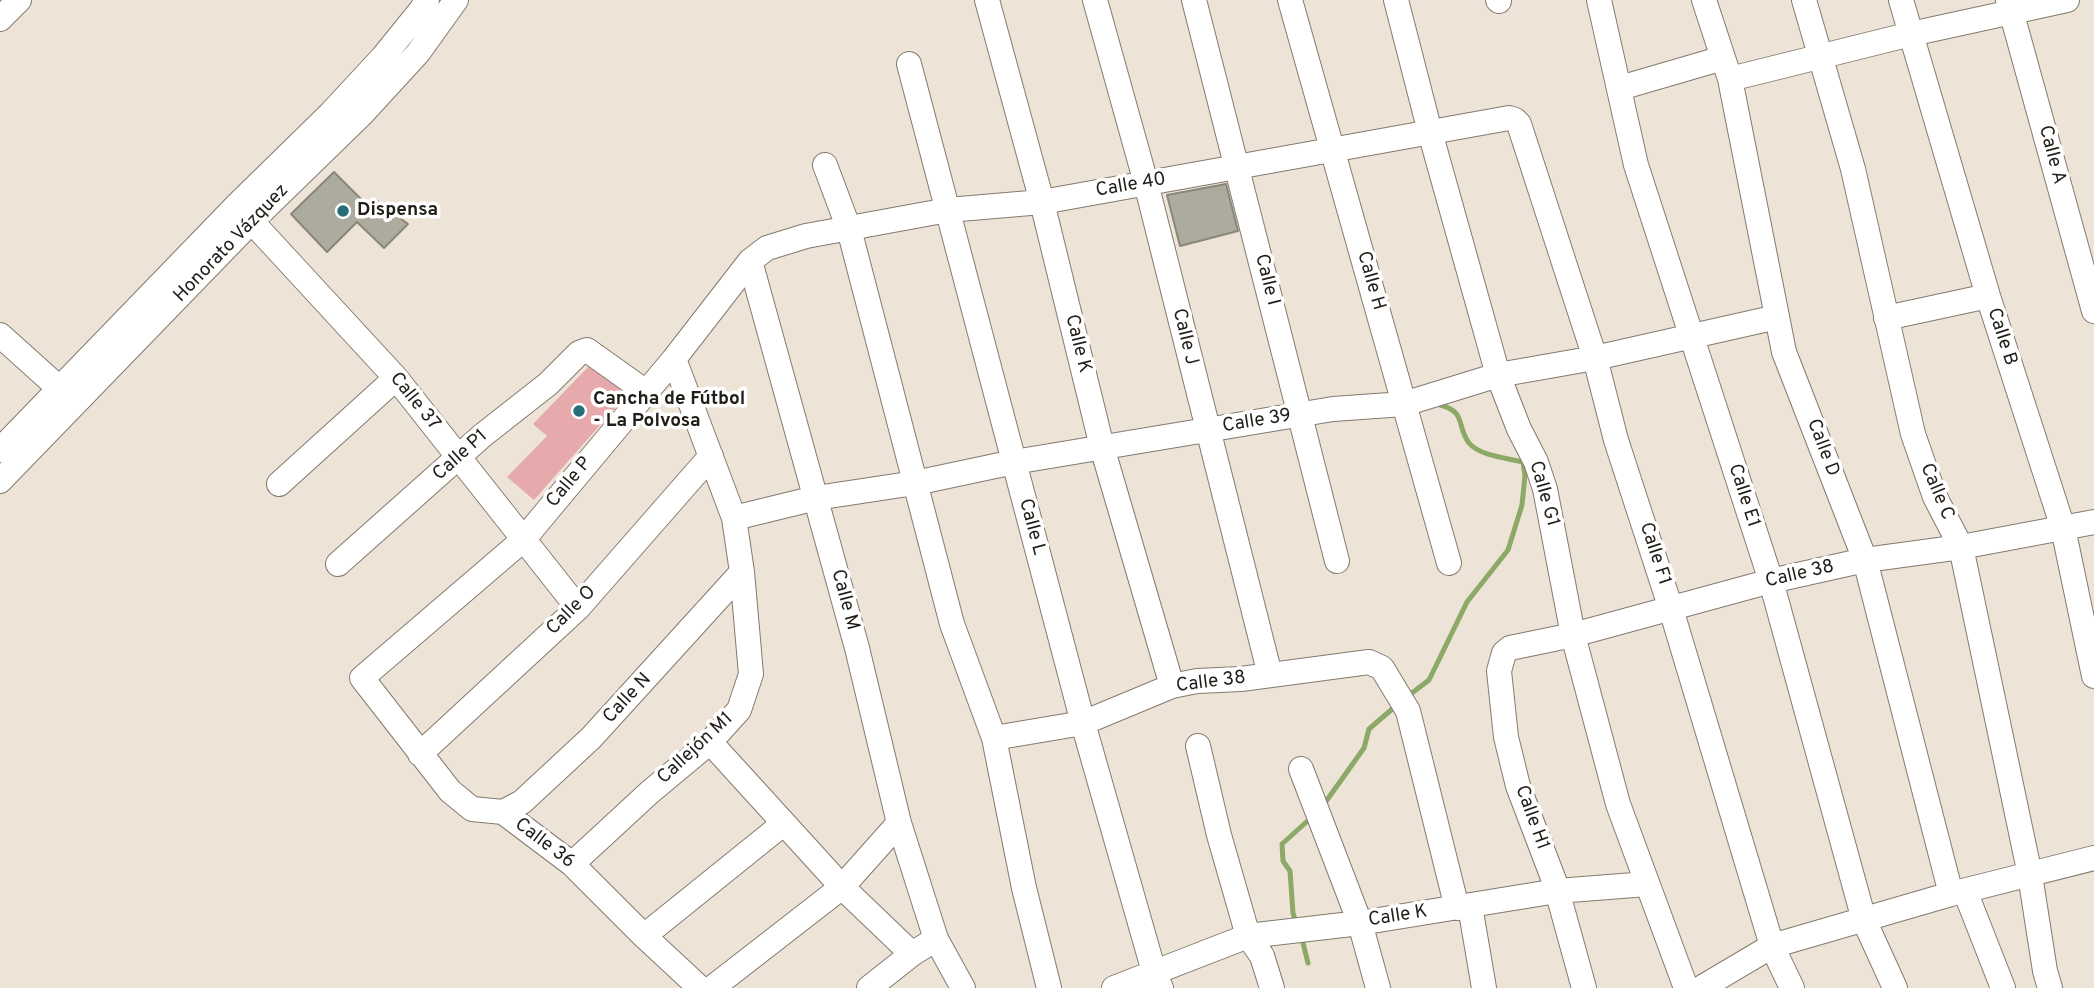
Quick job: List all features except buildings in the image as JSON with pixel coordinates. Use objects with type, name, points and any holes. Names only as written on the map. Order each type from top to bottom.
[{"type":"street","points":[[0,19],[19,0]]},
{"type":"street","name":"Honorato Vázquez","points":[[0,450],[72,388],[244,214],[383,57],[427,0]]},
{"type":"street","name":"Honorato Vázquez","points":[[244,214],[362,114],[418,53],[456,0]]},
{"type":"street","name":"Calle K","points":[[987,0],[1042,202],[1102,447],[1172,686]]},
{"type":"street","name":"Calle J","points":[[1095,0],[1146,183],[1206,430],[1270,675]]},
{"type":"street","name":"Calle I","points":[[1194,0],[1337,561]]},
{"type":"street","name":"Calle H","points":[[1290,0],[1449,563]]},
{"type":"street","name":"Calle G1","points":[[1396,0],[1498,375],[1545,489],[1573,635],[1618,804],[1686,988]]},
{"type":"street","name":"Calle E1","points":[[1598,0],[1636,165],[1771,581],[1864,920],[1895,988]]},
{"type":"street","name":"Calle D","points":[[1704,0],[1727,69],[1784,352],[1865,560],[1958,893],[2003,988]]},
{"type":"street","name":"Calle C","points":[[1804,0],[1853,169],[1913,434],[1935,497],[1961,547],[2030,875],[2050,988]]},
{"type":"street","name":"Calle B","points":[[1901,0],[1987,296],[2063,528],[2089,621],[2094,676]]},
{"type":"street","points":[[1620,88],[1727,69],[1821,57],[2010,6],[2067,0]]},
{"type":"street","name":"Calle A","points":[[2010,6],[2094,311]]},
{"type":"street","name":"Calle L","points":[[909,64],[1083,723],[1157,980]]},
{"type":"street","name":"Calle 40","points":[[750,261],[767,248],[806,236],[948,210],[1042,202],[1509,118],[1515,120]]},
{"type":"street","name":"Calle F1","points":[[1515,120],[1595,358],[1616,440],[1671,609],[1772,946],[1792,988]]},
{"type":"street","points":[[825,165],[849,229],[952,624],[994,738],[1024,888],[1049,988]]},
{"type":"street","name":"Calle 37","points":[[244,214],[396,377],[578,608]]},
{"type":"street","name":"Calle P","points":[[362,678],[523,540],[674,359],[750,261]]},
{"type":"street","name":"Calle M","points":[[750,261],[857,648],[899,823],[936,939],[964,988]]},
{"type":"street","points":[[1886,318],[1987,296]]},
{"type":"street","name":"Calle 39","points":[[734,518],[816,498],[915,483],[1102,447],[1333,409],[1404,404],[1498,375],[1595,358],[1777,317]]},
{"type":"street","points":[[0,335],[72,388]]},
{"type":"street","name":"Calle P1","points":[[338,564],[483,435],[548,384],[579,353],[587,350],[646,392]]},
{"type":"street","name":"Callejón M1","points":[[572,864],[650,792],[710,743],[739,710],[751,674],[742,572],[734,518],[674,359]]},
{"type":"street","points":[[279,484],[396,377]]},
{"type":"street","name":"Honorato Vázquez","points":[[0,481],[72,388]]},
{"type":"street","name":"Calle O","points":[[420,754],[578,608],[711,456]]},
{"type":"street","name":"Calle 38","points":[[1510,648],[1573,635],[1771,581],[1865,560],[1961,547],[2094,522]]},
{"type":"street","name":"Calle N","points":[[503,812],[522,802],[591,738],[742,572]]},
{"type":"street","name":"Calle H1","points":[[1510,648],[1499,663],[1506,737],[1518,786],[1557,891],[1584,988]]},
{"type":"street","name":"Calle 38","points":[[994,738],[1083,723],[1172,686],[1197,681],[1241,679],[1369,662],[1382,668],[1408,711],[1464,906],[1483,988]]},
{"type":"street","name":"Calle 36","points":[[362,678],[450,791],[472,809],[503,812],[572,864],[700,988]]},
{"type":"street","points":[[710,743],[842,887],[912,954]]},
{"type":"street","points":[[1198,746],[1219,835],[1248,936],[1262,956],[1272,988]]},
{"type":"street","points":[[1301,769],[1360,923],[1378,988]]},
{"type":"street","points":[[712,988],[842,887],[899,823]]},
{"type":"street","points":[[644,936],[783,824]]},
{"type":"street","points":[[1701,988],[1772,946],[2094,858]]},
{"type":"street","name":"Calle K","points":[[1114,988],[1157,980],[1248,936],[1360,923],[1557,891],[1647,884]]},
{"type":"street","points":[[869,988],[936,939]]},
{"type":"shaded area","points":[[593,362],[631,390],[534,500],[507,477],[547,436],[533,424]]},
{"type":"waterway","points":[[1408,696],[1429,680],[1467,602],[1508,550],[1522,505],[1525,475],[1523,462],[1487,454],[1474,447],[1465,437],[1454,411],[1440,405]]},
{"type":"waterway","points":[[1322,807],[1364,748],[1369,729],[1398,704]]},
{"type":"waterway","points":[[1296,923],[1290,871],[1283,861],[1282,844],[1313,816]]},
{"type":"waterway","points":[[1301,935],[1308,963]]},
{"type":"place","name":"Dispensa","points":[[343,211]]},
{"type":"place","name":"Cancha de Fútbol - La Polvosa","points":[[579,411]]}]
